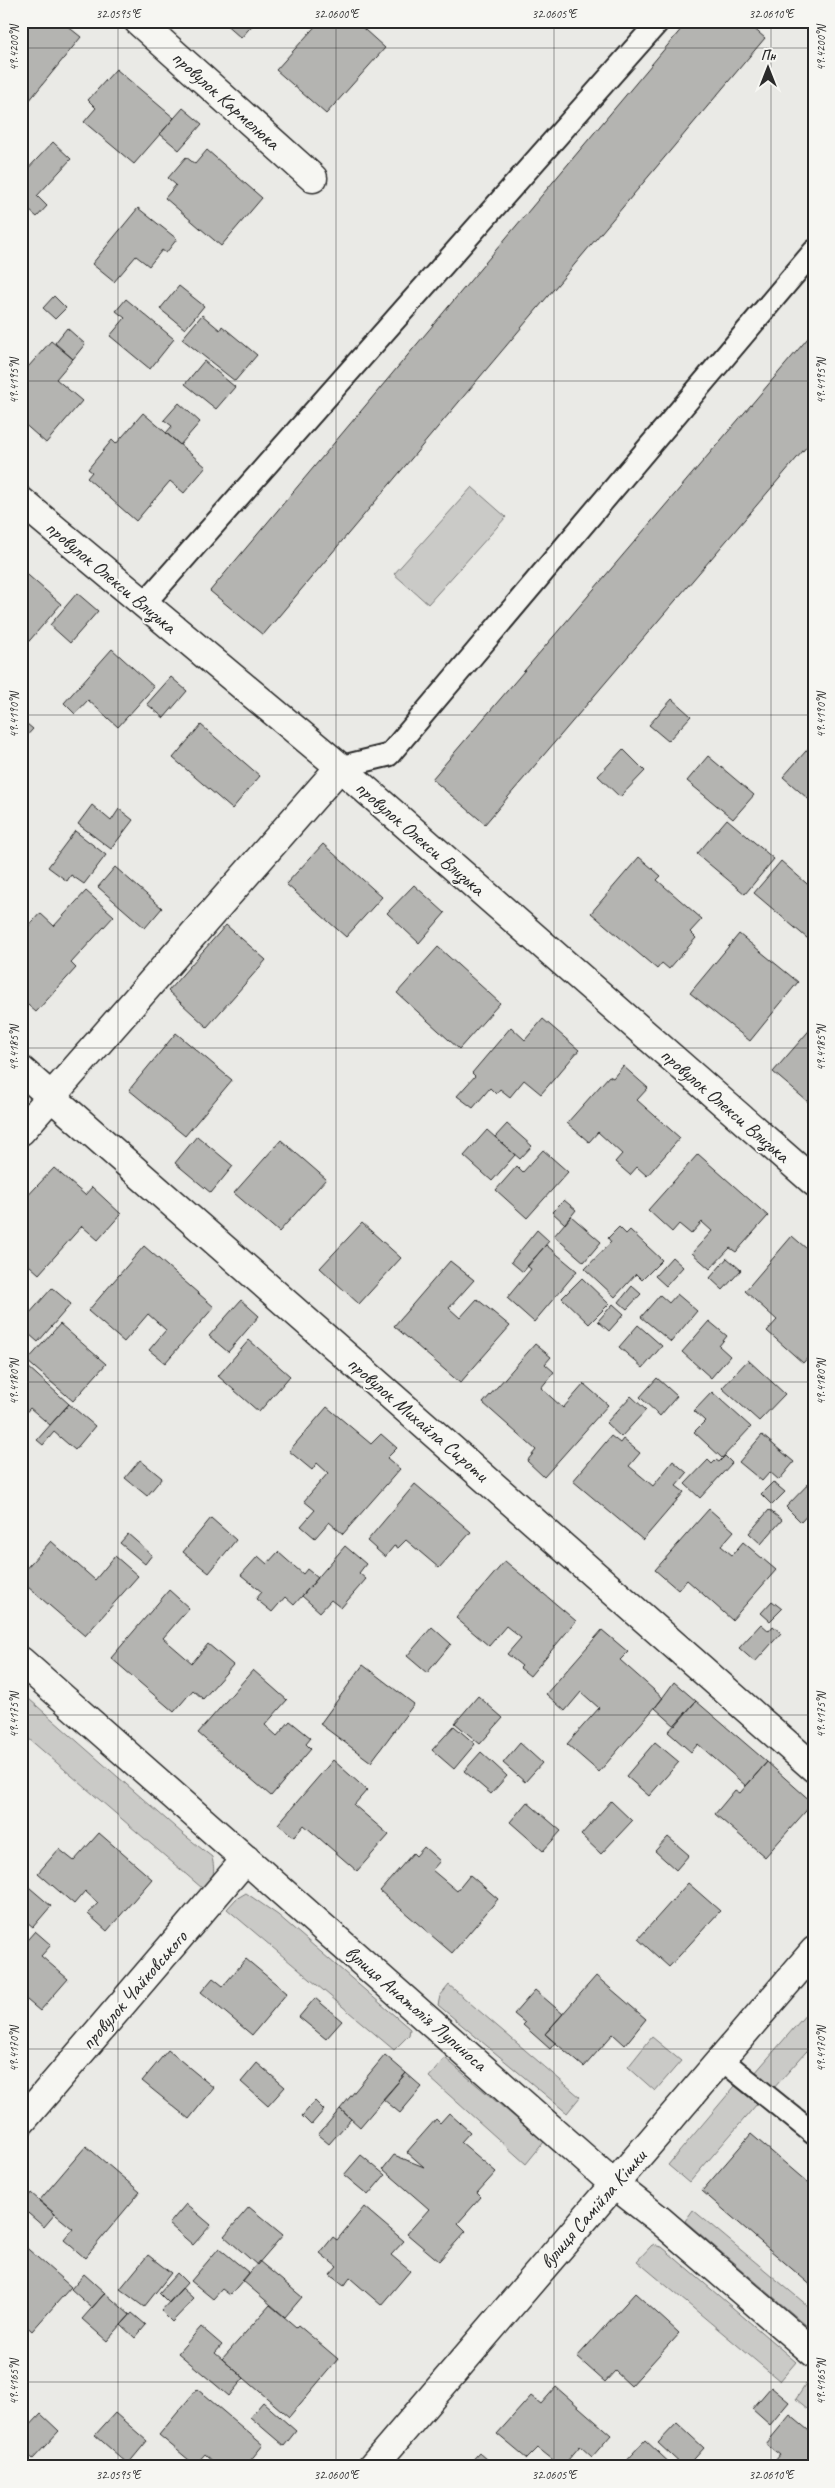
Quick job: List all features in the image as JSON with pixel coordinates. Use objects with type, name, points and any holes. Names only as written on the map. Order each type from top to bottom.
[{"type":"street","name":"провулок Кармелюка","points":[[138,21],[313,178]]},
{"type":"street","name":"провулок Олекси Влизька","points":[[21,501],[143,605],[340,767],[814,1182]]},
{"type":"street","points":[[21,1130],[340,767]]},
{"type":"street","name":"провулок Михайла Сироти","points":[[21,1070],[814,1768]]},
{"type":"street","name":"вулиця Анатолія Лупиноса","points":[[21,1661],[614,2185],[661,2221],[814,2353]]},
{"type":"street","name":"провулок Чайковського","points":[[21,2122],[246,1858]]},
{"type":"street","name":"вулиця Самійла Кішки","points":[[372,2467],[814,1951]]},
{"type":"lane","points":[[143,605],[659,21]]},
{"type":"lane","points":[[340,767],[389,755],[814,251]]},
{"type":"lane","points":[[721,2059],[814,2134]]},
{"type":"shaded area","points":[[472,487],[506,517],[428,604],[394,574]]},
{"type":"shaded area","points":[[21,1692],[183,1834],[212,1857],[214,1867],[212,1878],[202,1888],[21,1732]]},
{"type":"shaded area","points":[[246,1893],[278,1915],[410,2029],[409,2035],[394,2050],[227,1909],[236,1899]]},
{"type":"shaded area","points":[[449,1985],[580,2097],[567,2113],[438,2005],[440,1996]]},
{"type":"shaded area","points":[[814,2005],[814,2043],[773,2089],[755,2073]]},
{"type":"shaded area","points":[[652,2037],[681,2061],[655,2091],[628,2067]]},
{"type":"shaded area","points":[[445,2058],[544,2142],[526,2164],[429,2077]]},
{"type":"shaded area","points":[[735,2086],[757,2104],[689,2183],[668,2165]]},
{"type":"shaded area","points":[[693,2210],[814,2311],[814,2332],[685,2221]]},
{"type":"shaded area","points":[[652,2245],[662,2247],[796,2362],[780,2381],[637,2261]]},
{"type":"shaded area","points":[[811,2377],[814,2380],[814,2414],[796,2399]]},
{"type":"building","points":[[21,21],[61,21],[81,37],[29,101],[21,95]]},
{"type":"building","points":[[222,21],[256,21],[241,38]]},
{"type":"building","points":[[320,21],[355,21],[385,48],[326,114],[276,70]]},
{"type":"building","points":[[688,21],[745,21],[765,38],[263,635],[210,591]]},
{"type":"building","points":[[116,69],[174,118],[134,164],[84,122],[96,108],[88,100]]},
{"type":"building","points":[[183,108],[202,124],[179,150],[160,134]]},
{"type":"building","points":[[53,142],[71,159],[37,196],[47,206],[37,217],[21,203],[21,176]]},
{"type":"building","points":[[207,150],[262,198],[221,246],[165,198],[176,185],[168,178],[186,157],[195,164]]},
{"type":"building","points":[[138,208],[177,239],[166,253],[162,250],[149,266],[136,256],[114,282],[92,264]]},
{"type":"building","points":[[179,286],[204,306],[185,329],[160,309]]},
{"type":"building","points":[[54,296],[66,308],[55,319],[43,308]]},
{"type":"building","points":[[126,299],[174,339],[150,369],[110,336],[125,318],[116,311]]},
{"type":"building","points":[[202,315],[220,330],[222,326],[257,355],[235,381],[182,339]]},
{"type":"building","points":[[67,328],[85,344],[73,359],[55,343]]},
{"type":"building","points":[[814,331],[814,438],[485,824],[432,779]]},
{"type":"building","points":[[51,341],[73,359],[56,379],[82,401],[46,443],[21,421],[21,375]]},
{"type":"building","points":[[204,361],[235,387],[216,409],[185,384]]},
{"type":"building","points":[[179,403],[200,422],[180,445],[166,433],[172,426],[164,420]]},
{"type":"building","points":[[143,413],[206,467],[184,493],[170,481],[136,521],[87,478],[92,472],[88,469],[112,440],[116,444]]},
{"type":"building","points":[[21,569],[61,604],[24,647],[21,644]]},
{"type":"building","points":[[77,593],[98,611],[70,643],[50,625]]},
{"type":"building","points":[[112,649],[154,687],[118,727],[88,700],[75,714],[64,703]]},
{"type":"building","points":[[171,677],[187,691],[164,718],[147,704]]},
{"type":"building","points":[[672,699],[691,716],[668,741],[649,725]]},
{"type":"building","points":[[21,719],[33,729],[21,742]]},
{"type":"building","points":[[201,725],[260,776],[232,809],[173,758]]},
{"type":"building","points":[[814,744],[814,804],[783,777]]},
{"type":"building","points":[[623,749],[645,771],[620,797],[598,776]]},
{"type":"building","points":[[708,756],[754,795],[733,819],[687,781]]},
{"type":"building","points":[[92,805],[111,821],[119,809],[133,820],[111,849],[78,824]]},
{"type":"building","points":[[727,819],[774,859],[745,894],[697,854]]},
{"type":"building","points":[[75,831],[106,855],[84,884],[71,875],[67,881],[48,867]]},
{"type":"building","points":[[323,844],[382,897],[346,937],[286,884]]},
{"type":"building","points":[[639,857],[661,876],[657,880],[702,919],[690,932],[696,938],[669,969],[662,963],[657,969],[591,913]]},
{"type":"building","points":[[781,861],[814,890],[814,944],[754,893]]},
{"type":"building","points":[[115,867],[162,908],[145,928],[98,887]]},
{"type":"building","points":[[414,885],[445,913],[419,943],[387,913]]},
{"type":"building","points":[[86,891],[114,916],[71,963],[76,968],[36,1012],[21,999],[21,935],[40,913],[54,926]]},
{"type":"building","points":[[226,925],[266,960],[207,1027],[168,991]]},
{"type":"building","points":[[739,934],[798,982],[750,1041],[690,993]]},
{"type":"building","points":[[438,947],[500,1003],[459,1049],[397,993]]},
{"type":"building","points":[[543,1019],[579,1050],[541,1094],[524,1080],[510,1097],[500,1089],[496,1094],[490,1088],[473,1108],[457,1096],[475,1076],[472,1073],[511,1027],[525,1040]]},
{"type":"building","points":[[814,1025],[814,1107],[773,1072]]},
{"type":"building","points":[[176,1033],[232,1080],[185,1136],[129,1090]]},
{"type":"building","points":[[623,1066],[648,1088],[637,1100],[680,1138],[647,1176],[637,1167],[630,1175],[615,1162],[622,1154],[598,1132],[589,1142],[567,1123],[609,1076],[613,1078]]},
{"type":"building","points":[[507,1124],[532,1146],[520,1159],[495,1137]]},
{"type":"building","points":[[487,1130],[515,1155],[492,1181],[464,1156]]},
{"type":"building","points":[[197,1136],[233,1166],[211,1193],[175,1163]]},
{"type":"building","points":[[281,1140],[326,1179],[279,1232],[234,1193]]},
{"type":"building","points":[[543,1150],[568,1172],[527,1218],[496,1190],[517,1166],[523,1172]]},
{"type":"building","points":[[698,1154],[768,1216],[736,1252],[730,1248],[710,1269],[692,1253],[712,1231],[702,1222],[691,1234],[679,1224],[672,1232],[648,1210]]},
{"type":"building","points":[[54,1168],[85,1195],[92,1187],[121,1214],[98,1240],[82,1226],[39,1274],[21,1258],[21,1203]]},
{"type":"building","points":[[564,1200],[576,1210],[565,1224],[552,1212]]},
{"type":"building","points":[[571,1216],[601,1242],[584,1262],[554,1236]]},
{"type":"building","points":[[362,1223],[401,1258],[359,1304],[320,1268]]},
{"type":"building","points":[[619,1227],[626,1234],[630,1230],[662,1260],[642,1280],[636,1274],[615,1297],[585,1269],[611,1242],[608,1238]]},
{"type":"building","points":[[537,1230],[549,1241],[523,1272],[511,1262]]},
{"type":"building","points":[[792,1236],[814,1255],[814,1351],[803,1363],[767,1331],[777,1320],[745,1291]]},
{"type":"building","points":[[546,1245],[577,1271],[534,1322],[507,1298],[531,1269],[527,1266]]},
{"type":"building","points":[[144,1246],[214,1307],[165,1363],[149,1350],[166,1330],[148,1314],[124,1342],[88,1311]]},
{"type":"building","points":[[672,1257],[683,1267],[666,1286],[655,1276]]},
{"type":"building","points":[[727,1258],[741,1270],[723,1290],[710,1278]]},
{"type":"building","points":[[450,1261],[474,1280],[449,1308],[460,1318],[477,1299],[510,1326],[460,1383],[394,1326]]},
{"type":"building","points":[[582,1278],[609,1304],[589,1324],[562,1298]]},
{"type":"building","points":[[632,1286],[641,1294],[627,1309],[619,1302]]},
{"type":"building","points":[[52,1288],[71,1304],[38,1342],[21,1327],[21,1323]]},
{"type":"building","points":[[677,1294],[697,1311],[671,1342],[641,1317],[660,1295],[669,1303]]},
{"type":"building","points":[[241,1300],[259,1316],[228,1352],[209,1336]]},
{"type":"building","points":[[613,1304],[624,1314],[609,1331],[598,1321]]},
{"type":"building","points":[[709,1321],[727,1336],[719,1346],[730,1356],[711,1378],[682,1352]]},
{"type":"building","points":[[60,1324],[106,1364],[73,1401],[27,1361]]},
{"type":"building","points":[[638,1325],[662,1346],[643,1368],[619,1347]]},
{"type":"building","points":[[249,1340],[290,1376],[259,1412],[218,1376]]},
{"type":"building","points":[[535,1344],[551,1357],[545,1364],[554,1372],[541,1388],[563,1408],[584,1384],[608,1405],[544,1477],[527,1461],[536,1450],[483,1403]]},
{"type":"building","points":[[748,1360],[785,1394],[759,1421],[722,1388]]},
{"type":"building","points":[[27,1366],[69,1404],[50,1425],[30,1408],[21,1418],[21,1372]]},
{"type":"building","points":[[657,1378],[677,1396],[660,1416],[640,1397]]},
{"type":"building","points":[[712,1392],[751,1427],[722,1458],[694,1432],[705,1421],[694,1411]]},
{"type":"building","points":[[631,1396],[646,1410],[621,1437],[606,1423]]},
{"type":"building","points":[[69,1404],[95,1426],[75,1450],[54,1432],[43,1445],[37,1440]]},
{"type":"building","points":[[327,1407],[371,1444],[381,1434],[397,1448],[387,1458],[400,1469],[343,1534],[329,1522],[315,1538],[301,1526],[315,1510],[304,1501],[328,1473],[317,1463],[312,1470],[289,1451]]},
{"type":"building","points":[[762,1435],[794,1462],[779,1480],[770,1472],[762,1481],[739,1462]]},
{"type":"building","points":[[611,1436],[620,1443],[623,1439],[640,1453],[629,1466],[653,1486],[673,1461],[687,1473],[676,1486],[684,1492],[643,1540],[573,1481]]},
{"type":"building","points":[[725,1456],[732,1463],[700,1498],[685,1484],[708,1460],[712,1464],[716,1460],[719,1462]]},
{"type":"building","points":[[140,1460],[162,1478],[147,1496],[125,1478]]},
{"type":"building","points":[[814,1478],[814,1513],[811,1511],[801,1522],[786,1507]]},
{"type":"building","points":[[773,1482],[785,1492],[772,1505],[761,1494]]},
{"type":"building","points":[[415,1484],[471,1532],[439,1568],[406,1540],[398,1548],[394,1546],[385,1557],[367,1541]]},
{"type":"building","points":[[709,1509],[734,1531],[721,1546],[732,1555],[743,1542],[776,1570],[732,1620],[687,1580],[678,1590],[655,1570]]},
{"type":"building","points":[[769,1510],[782,1520],[761,1544],[749,1533]]},
{"type":"building","points":[[211,1518],[236,1540],[209,1573],[183,1552]]},
{"type":"building","points":[[128,1534],[152,1555],[145,1564],[120,1543]]},
{"type":"building","points":[[51,1541],[95,1580],[115,1556],[138,1576],[85,1636],[21,1581],[21,1574]]},
{"type":"building","points":[[345,1546],[366,1564],[359,1573],[366,1579],[341,1608],[331,1600],[320,1612],[302,1596]]},
{"type":"building","points":[[278,1552],[303,1574],[307,1569],[318,1578],[294,1605],[285,1597],[272,1612],[256,1599],[262,1592],[241,1575],[258,1556],[267,1564]]},
{"type":"building","points":[[505,1561],[576,1621],[530,1676],[520,1668],[522,1666],[507,1654],[521,1638],[506,1626],[489,1646],[456,1618]]},
{"type":"building","points":[[169,1590],[189,1608],[163,1638],[192,1663],[208,1644],[233,1665],[203,1699],[193,1690],[174,1712],[111,1658]]},
{"type":"building","points":[[772,1601],[782,1609],[770,1621],[761,1613]]},
{"type":"building","points":[[761,1624],[769,1631],[773,1626],[781,1633],[755,1662],[739,1648]]},
{"type":"building","points":[[432,1627],[451,1644],[427,1673],[407,1656]]},
{"type":"building","points":[[602,1630],[628,1652],[620,1660],[663,1698],[599,1772],[567,1744],[599,1708],[581,1692],[565,1711],[546,1694]]},
{"type":"building","points":[[363,1665],[414,1704],[371,1762],[320,1724]]},
{"type":"building","points":[[253,1670],[287,1700],[265,1725],[277,1736],[290,1721],[311,1738],[306,1744],[311,1749],[271,1796],[198,1733]]},
{"type":"building","points":[[674,1682],[696,1701],[675,1726],[655,1708]]},
{"type":"building","points":[[478,1696],[503,1718],[480,1744],[455,1723]]},
{"type":"building","points":[[696,1701],[767,1762],[746,1786],[698,1744],[691,1752],[668,1732]]},
{"type":"building","points":[[454,1726],[475,1744],[454,1769],[432,1750]]},
{"type":"building","points":[[655,1742],[679,1762],[649,1796],[626,1776]]},
{"type":"building","points":[[520,1743],[542,1763],[525,1782],[503,1763]]},
{"type":"building","points":[[481,1752],[507,1776],[491,1794],[464,1771]]},
{"type":"building","points":[[333,1760],[367,1790],[354,1805],[389,1835],[357,1871],[304,1825],[294,1837],[278,1824]]},
{"type":"building","points":[[767,1762],[813,1803],[765,1857],[715,1814],[735,1790],[740,1793]]},
{"type":"building","points":[[611,1801],[632,1821],[601,1854],[581,1835]]},
{"type":"building","points":[[527,1802],[561,1831],[543,1851],[510,1822]]},
{"type":"building","points":[[99,1833],[152,1879],[107,1931],[88,1914],[98,1903],[85,1891],[74,1904],[38,1873],[59,1849],[74,1861]]},
{"type":"building","points":[[668,1837],[689,1855],[676,1870],[655,1851]]},
{"type":"building","points":[[424,1847],[440,1861],[432,1870],[457,1891],[470,1875],[498,1899],[452,1953],[380,1891],[413,1853],[416,1856]]},
{"type":"building","points":[[23,1882],[51,1906],[33,1927],[21,1917],[21,1884]]},
{"type":"building","points":[[688,1883],[720,1911],[669,1967],[638,1939]]},
{"type":"building","points":[[35,1931],[51,1945],[41,1956],[68,1979],[40,2011],[21,1995],[21,1947]]},
{"type":"building","points":[[246,1959],[287,1993],[252,2035],[201,1992],[213,1978],[223,1986]]},
{"type":"building","points":[[596,1976],[646,2019],[625,2045],[613,2034],[584,2067],[545,2034]]},
{"type":"building","points":[[535,1990],[563,2014],[545,2034],[555,2043],[550,2049],[523,2025],[525,2023],[514,2014]]},
{"type":"building","points":[[315,1998],[342,2021],[326,2039],[299,2017]]},
{"type":"building","points":[[168,2050],[214,2088],[189,2119],[142,2081]]},
{"type":"building","points":[[385,2055],[406,2073],[360,2127],[340,2109]]},
{"type":"building","points":[[257,2063],[285,2087],[268,2106],[241,2082]]},
{"type":"building","points":[[406,2073],[422,2087],[400,2113],[383,2099]]},
{"type":"building","points":[[315,2101],[324,2110],[311,2125],[302,2116]]},
{"type":"building","points":[[340,2109],[351,2119],[329,2144],[318,2135]]},
{"type":"building","points":[[449,2113],[470,2132],[461,2142],[496,2172],[477,2193],[481,2197],[458,2223],[466,2231],[439,2261],[407,2234],[429,2209],[383,2169],[394,2155],[424,2167],[407,2152],[436,2119],[440,2123]]},
{"type":"building","points":[[751,2134],[814,2188],[814,2288],[702,2191]]},
{"type":"building","points":[[86,2146],[140,2192],[85,2258],[64,2240],[73,2229],[39,2201]]},
{"type":"building","points":[[361,2155],[385,2175],[368,2195],[344,2175]]},
{"type":"building","points":[[31,2193],[55,2214],[44,2227],[21,2207]]},
{"type":"building","points":[[186,2204],[211,2225],[193,2245],[169,2224]]},
{"type":"building","points":[[249,2207],[283,2235],[257,2265],[224,2236]]},
{"type":"building","points":[[364,2207],[404,2241],[391,2255],[410,2271],[381,2305],[350,2278],[344,2286],[330,2275],[337,2267],[320,2253],[333,2237],[337,2240]]},
{"type":"building","points":[[21,2243],[71,2287],[32,2331],[21,2321]]},
{"type":"building","points":[[219,2248],[249,2273],[230,2295],[222,2289],[213,2299],[191,2281]]},
{"type":"building","points":[[148,2255],[171,2273],[144,2307],[120,2289]]},
{"type":"building","points":[[259,2261],[302,2297],[285,2317],[243,2281]]},
{"type":"building","points":[[177,2273],[187,2283],[169,2303],[159,2293]]},
{"type":"building","points":[[84,2274],[105,2293],[92,2308],[71,2289]]},
{"type":"building","points":[[182,2288],[194,2299],[172,2322],[161,2311]]},
{"type":"building","points":[[105,2293],[130,2315],[107,2341],[82,2319]]},
{"type":"building","points":[[635,2293],[679,2333],[631,2386],[615,2371],[605,2382],[577,2357]]},
{"type":"building","points":[[270,2305],[296,2327],[298,2325],[338,2359],[289,2417],[222,2359]]},
{"type":"building","points":[[132,2313],[146,2325],[135,2338],[121,2325]]},
{"type":"building","points":[[201,2327],[222,2345],[215,2353],[244,2378],[229,2396],[178,2353]]},
{"type":"building","points":[[556,2387],[611,2435],[592,2457],[580,2446],[562,2467],[538,2448],[527,2459],[497,2434],[531,2396],[541,2404]]},
{"type":"building","points":[[771,2387],[789,2402],[770,2425],[752,2409]]},
{"type":"building","points":[[197,2389],[263,2445],[245,2467],[219,2467],[205,2454],[195,2465],[159,2435]]},
{"type":"building","points":[[263,2402],[296,2431],[284,2446],[250,2417]]},
{"type":"building","points":[[115,2413],[147,2441],[128,2464],[95,2435]]},
{"type":"building","points":[[41,2414],[59,2431],[33,2459],[21,2448],[21,2435]]},
{"type":"building","points":[[790,2415],[814,2435],[814,2467],[770,2467],[780,2455],[766,2444]]},
{"type":"building","points":[[677,2423],[704,2448],[687,2467],[684,2467],[658,2443]]},
{"type":"building","points":[[645,2440],[674,2467],[620,2467]]},
{"type":"building","points":[[479,2453],[495,2467],[466,2467]]}]
